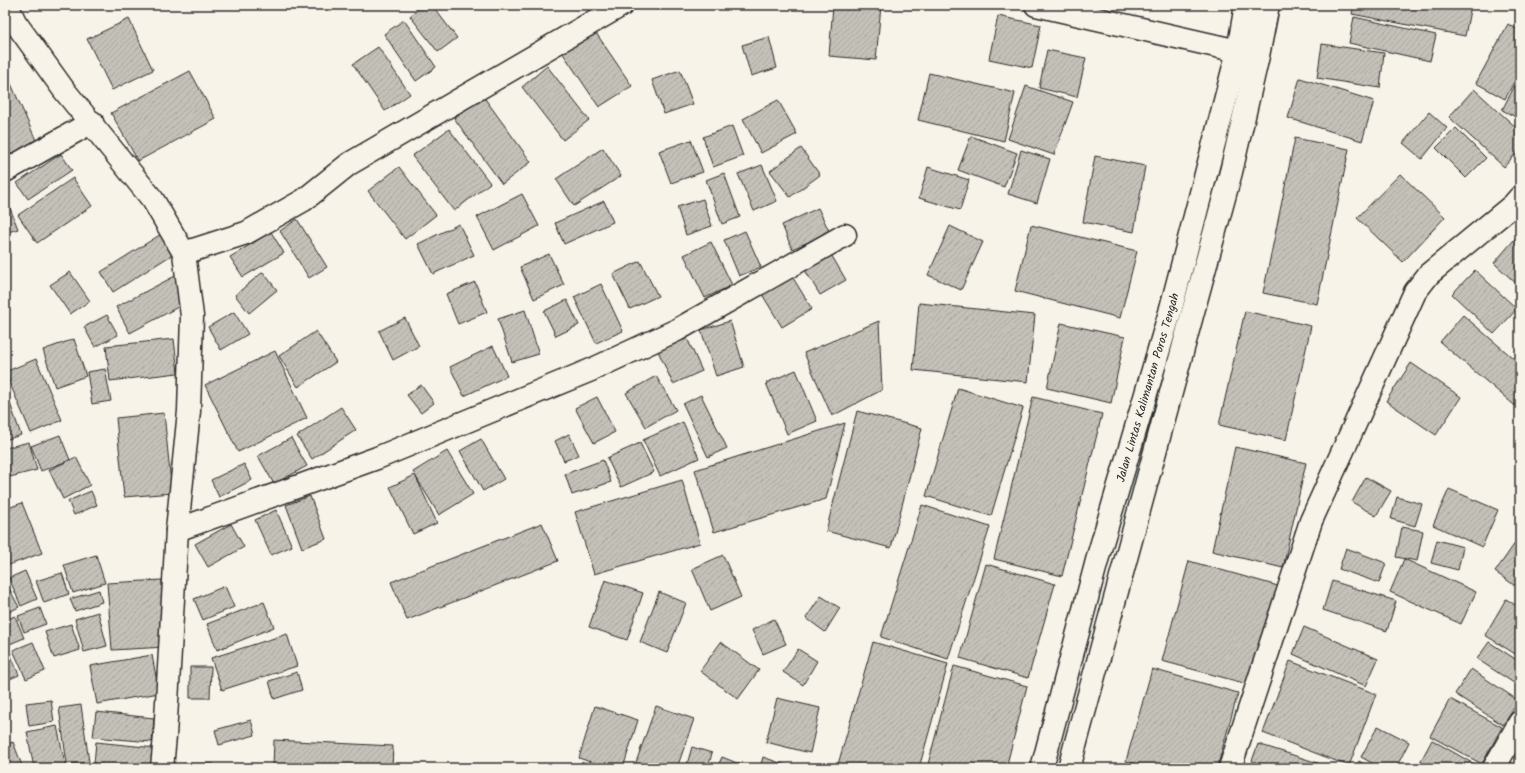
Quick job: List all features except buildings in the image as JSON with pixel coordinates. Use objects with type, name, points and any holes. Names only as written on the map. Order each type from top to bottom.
[{"type":"street","points":[[7,5],[15,22],[64,90],[92,122],[154,200],[184,253],[192,316],[189,411],[177,530],[162,768]]},
{"type":"street","points":[[184,253],[246,233],[304,200],[349,164],[622,5]]},
{"type":"street","points":[[1036,5],[1238,51]]},
{"type":"street","name":"Jalan Lintas Kalimantan Poros Tengah","points":[[1042,768],[1099,553],[1170,312],[1238,51],[1246,5]]},
{"type":"street","name":"Jalan Lintas Kalimantan Poros Tengah","points":[[1069,768],[1231,172],[1258,56],[1268,5]]},
{"type":"street","points":[[5,171],[92,122]]},
{"type":"street","points":[[1230,768],[1311,521],[1415,292],[1429,274],[1513,205],[1520,197]]},
{"type":"street","points":[[177,530],[377,458],[591,370],[677,330],[844,234]]},
{"type":"street","points":[[1494,768],[1520,722]]}]
